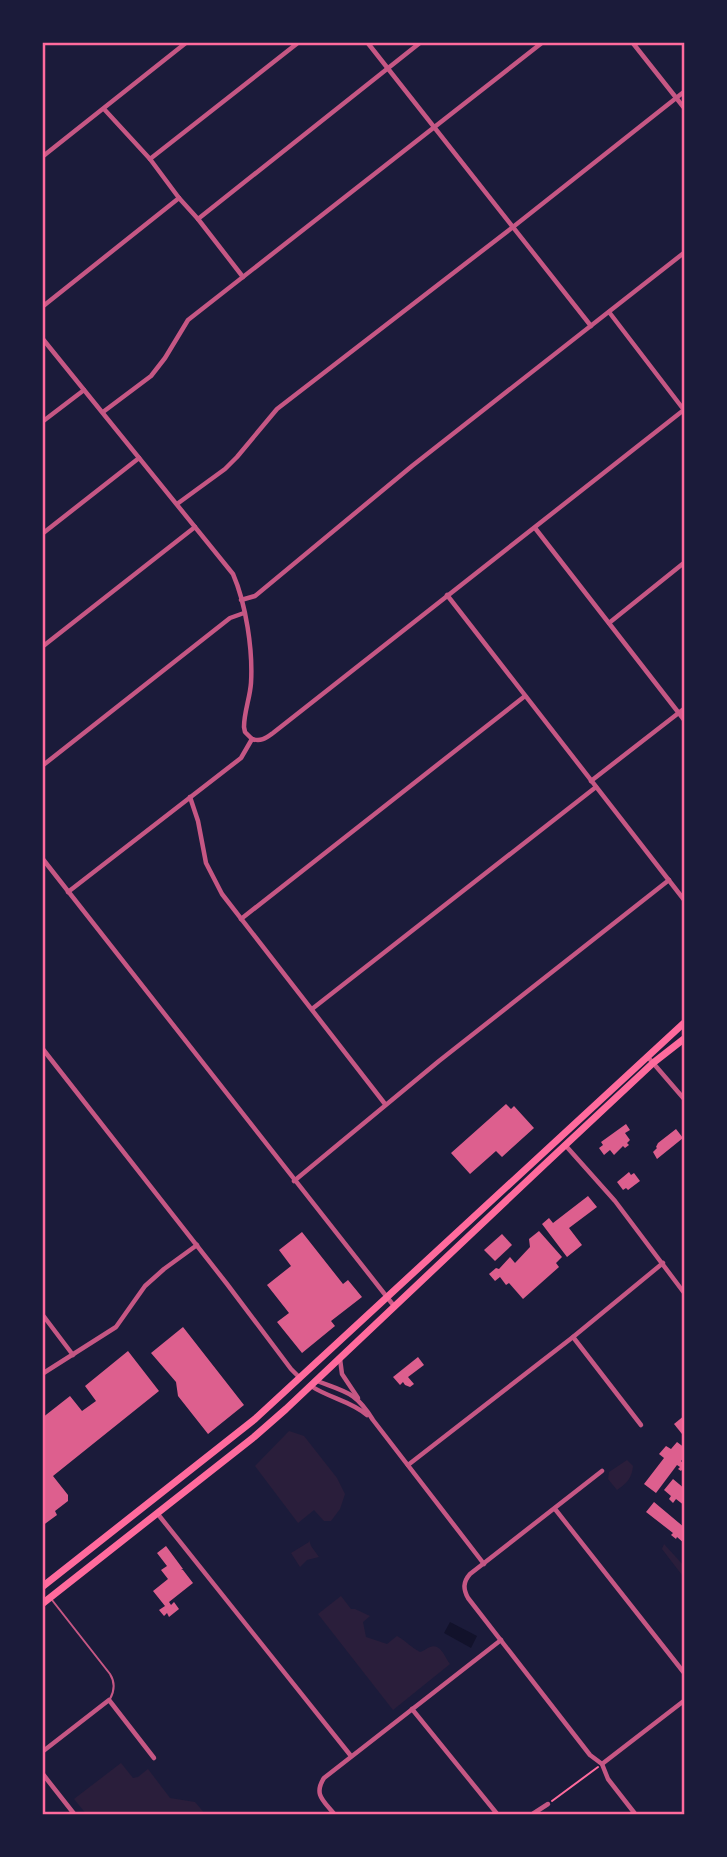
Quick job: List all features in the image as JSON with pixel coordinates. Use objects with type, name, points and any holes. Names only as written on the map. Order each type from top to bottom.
[{"type":"main road","points":[[42,1587],[247,1425],[685,1022]]},
{"type":"main road","points":[[42,1604],[260,1432],[653,1063],[685,1038]]},
{"type":"main road","points":[[300,1378],[314,1384]]},
{"type":"street","points":[[42,157],[187,42]]},
{"type":"street","points":[[150,159],[299,42]]},
{"type":"street","points":[[367,42],[592,326]]},
{"type":"street","points":[[198,219],[421,42]]},
{"type":"street","points":[[103,412],[151,376],[188,320],[543,42]]},
{"type":"street","points":[[632,42],[685,109]]},
{"type":"street","points":[[177,504],[225,469],[277,409],[685,91]]},
{"type":"street","points":[[104,109],[150,159],[243,277]]},
{"type":"street","points":[[42,307],[179,198]]},
{"type":"street","points":[[241,600],[256,596],[412,466],[685,252]]},
{"type":"street","points":[[42,338],[233,574],[249,633],[251,659],[251,683],[244,727],[252,739],[262,740],[684,409],[609,313]]},
{"type":"street","points":[[42,422],[84,390]]},
{"type":"street","points":[[42,534],[139,458]]},
{"type":"street","points":[[42,647],[195,527]]},
{"type":"street","points":[[535,528],[685,721]]},
{"type":"street","points":[[609,623],[685,562]]},
{"type":"street","points":[[447,595],[685,901]]},
{"type":"street","points":[[42,766],[230,618],[244,612]]},
{"type":"street","points":[[241,919],[525,696]]},
{"type":"street","points":[[592,781],[685,708]]},
{"type":"street","points":[[68,892],[241,758],[252,739]]},
{"type":"street","points":[[312,1009],[596,788]]},
{"type":"street","points":[[190,797],[198,821],[206,863],[222,894],[385,1104]]},
{"type":"street","points":[[42,858],[394,1307]]},
{"type":"street","points":[[294,1181],[385,1104],[669,880]]},
{"type":"street","points":[[42,1048],[300,1378]]},
{"type":"street","points":[[647,1056],[685,1100]]},
{"type":"street","points":[[565,1145],[615,1201],[685,1294]]},
{"type":"street","points":[[42,1374],[117,1327],[145,1286],[197,1245]]},
{"type":"street","points":[[408,1465],[573,1337],[663,1263]]},
{"type":"street","points":[[42,1314],[73,1355]]},
{"type":"street","points":[[573,1337],[641,1425]]},
{"type":"street","points":[[340,1358],[344,1378],[373,1420],[484,1564]]},
{"type":"street","points":[[314,1384],[351,1395],[363,1405]]},
{"type":"street","points":[[314,1384],[325,1395],[353,1405],[373,1420]]},
{"type":"street","points":[[602,1471],[469,1576],[464,1586],[468,1598],[590,1755],[602,1764],[608,1779],[636,1815]]},
{"type":"street","points":[[555,1509],[685,1674]]},
{"type":"street","points":[[157,1513],[351,1756]]},
{"type":"street","points":[[335,1815],[321,1798],[318,1787],[324,1778],[501,1640]]},
{"type":"street","points":[[42,1752],[109,1700],[154,1758]]},
{"type":"street","points":[[602,1764],[685,1700]]},
{"type":"street","points":[[412,1709],[498,1815]]},
{"type":"street","points":[[42,1773],[75,1815]]},
{"type":"street","points":[[531,1815],[548,1804]]},
{"type":"lane","points":[[50,1598],[110,1674],[114,1688],[109,1700]]},
{"type":"path","points":[[548,1804],[602,1764]]},
{"type":"shaded area","points":[[289,1431],[304,1436],[337,1478],[345,1494],[340,1509],[331,1521],[324,1521],[314,1510],[298,1523],[255,1466]]},
{"type":"shaded area","points":[[627,1460],[633,1466],[631,1474],[617,1490],[608,1479],[609,1472]]},
{"type":"shaded area","points":[[309,1540],[319,1557],[307,1560],[300,1567],[291,1553]]},
{"type":"shaded area","points":[[664,1544],[685,1567],[685,1579],[662,1549]]},
{"type":"shaded area","points":[[341,1596],[351,1609],[370,1616],[363,1622],[366,1637],[387,1644],[397,1636],[420,1652],[434,1646],[450,1664],[393,1710],[318,1614]]},
{"type":"shaded area","points":[[450,1622],[477,1636],[471,1648],[444,1633]]},
{"type":"shaded area","points":[[121,1763],[133,1778],[148,1769],[170,1798],[195,1802],[206,1815],[87,1815],[74,1799]]},
{"type":"building","points":[[506,1104],[511,1109],[514,1106],[534,1128],[502,1157],[496,1151],[470,1174],[451,1153]]},
{"type":"building","points":[[626,1124],[630,1130],[625,1133],[630,1140],[627,1143],[629,1145],[625,1148],[623,1146],[614,1155],[610,1150],[604,1155],[599,1148],[603,1145],[601,1142]]},
{"type":"building","points":[[676,1129],[683,1138],[657,1159],[653,1152],[658,1143]]},
{"type":"building","points":[[629,1172],[631,1175],[634,1173],[640,1181],[628,1190],[623,1190],[617,1182]]},
{"type":"building","points":[[588,1196],[597,1207],[569,1228],[582,1245],[567,1257],[542,1224],[549,1218],[553,1223]]},
{"type":"building","points":[[539,1231],[562,1257],[556,1263],[559,1267],[523,1299],[509,1283],[506,1285],[500,1277],[495,1281],[489,1274],[496,1268],[499,1269],[510,1257],[515,1263],[530,1247],[529,1239]]},
{"type":"building","points":[[302,1232],[343,1284],[348,1280],[362,1297],[331,1321],[335,1326],[302,1353],[277,1322],[289,1313],[267,1285],[291,1266],[279,1250]]},
{"type":"building","points":[[502,1234],[512,1245],[495,1261],[484,1250]]},
{"type":"building","points":[[183,1327],[244,1405],[208,1434],[178,1396],[176,1382],[151,1353]]},
{"type":"building","points":[[128,1351],[159,1391],[53,1476],[68,1495],[68,1501],[55,1511],[57,1515],[42,1526],[42,1418],[70,1396],[82,1411],[96,1401],[85,1386]]},
{"type":"building","points":[[418,1357],[424,1365],[408,1377],[414,1384],[410,1387],[403,1382],[400,1385],[393,1377]]},
{"type":"building","points":[[685,1415],[685,1432],[682,1434],[674,1424]]},
{"type":"building","points":[[677,1442],[685,1448],[685,1456],[681,1461],[685,1466],[681,1471],[677,1465],[656,1493],[644,1484],[664,1458],[659,1454],[666,1446],[671,1449]]},
{"type":"building","points":[[673,1479],[685,1489],[685,1506],[676,1499],[673,1503],[669,1499],[671,1496],[664,1490]]},
{"type":"building","points":[[654,1502],[685,1528],[685,1544],[646,1512]]},
{"type":"building","points":[[166,1546],[193,1583],[169,1602],[171,1605],[174,1602],[179,1609],[169,1617],[167,1613],[164,1616],[159,1610],[165,1606],[153,1591],[168,1579],[161,1570],[167,1566],[157,1553]]}]
